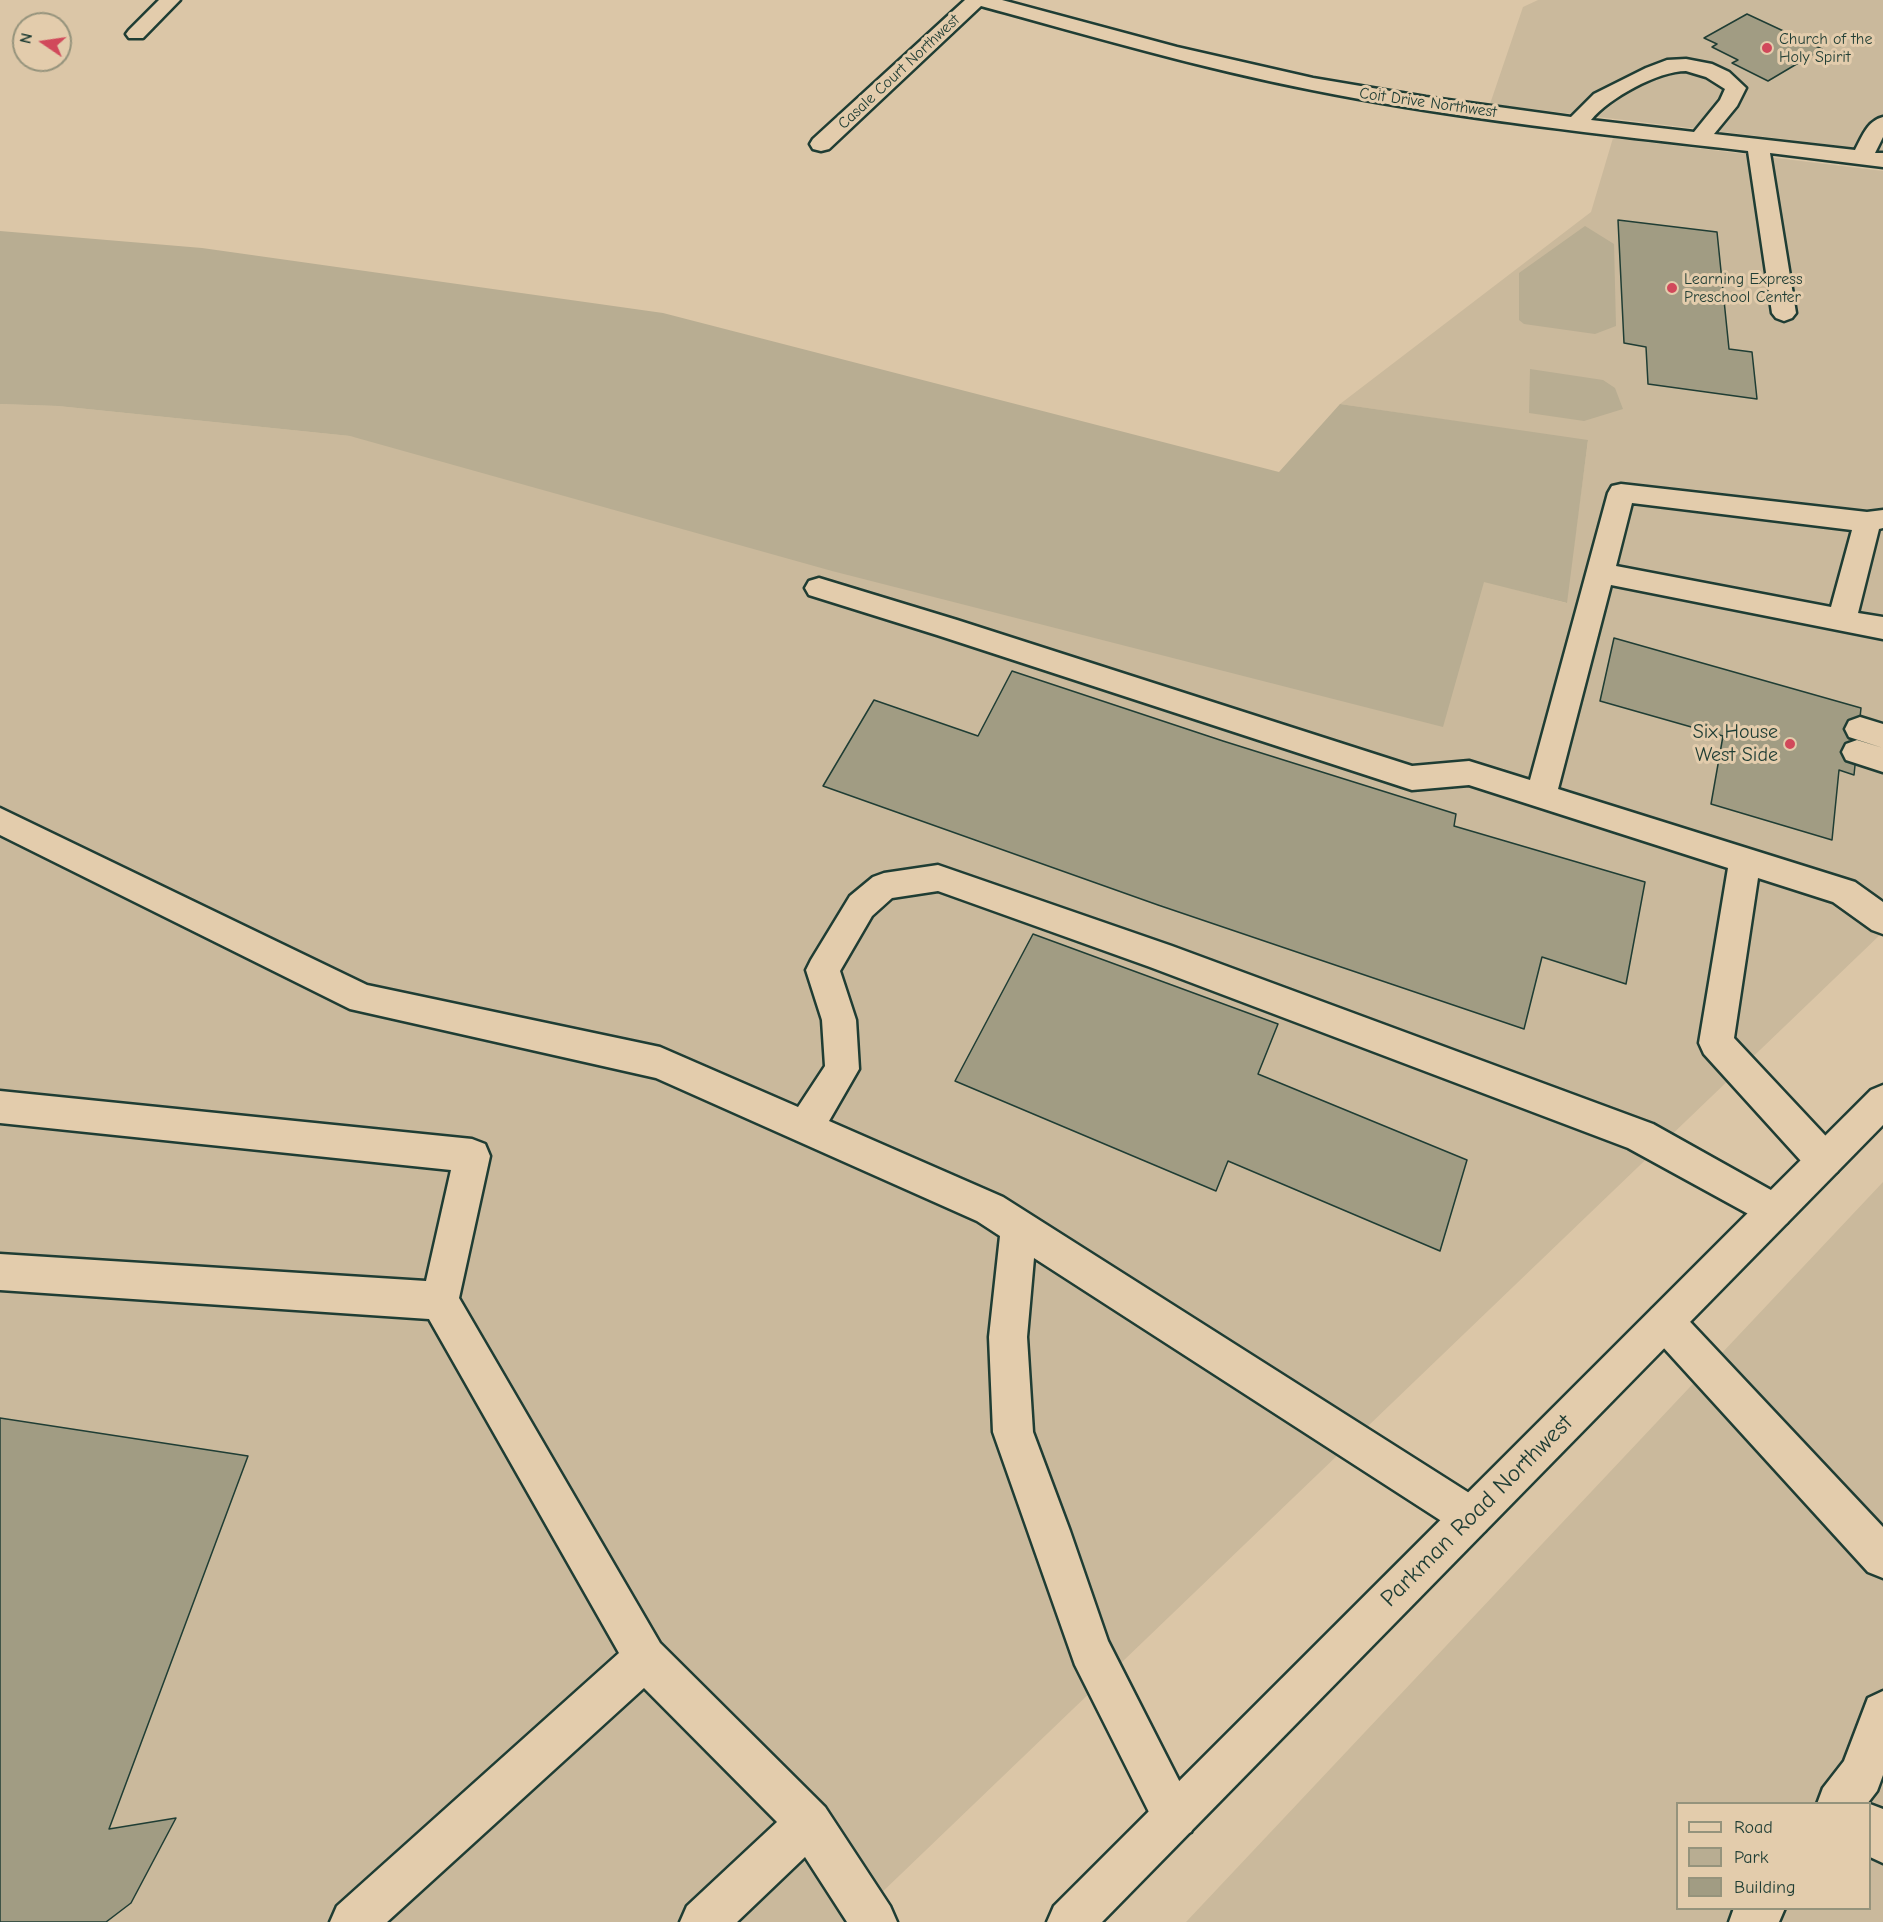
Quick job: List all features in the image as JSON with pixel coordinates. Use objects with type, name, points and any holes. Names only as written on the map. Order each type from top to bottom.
[{"type":"street","points":[[136,34],[170,0]]},
{"type":"street","name":"Coit Drive Northwest","points":[[979,0],[1209,62],[1286,79],[1466,109],[1872,159]]},
{"type":"street","name":"Casale Court Northwest","points":[[821,144],[979,0]]},
{"type":"street","points":[[1577,123],[1598,101],[1667,66],[1691,66],[1713,72],[1728,80],[1736,88],[1733,99],[1701,138]]},
{"type":"street","points":[[1872,159],[1876,130],[1883,123]]},
{"type":"street","points":[[1758,145],[1784,313]]},
{"type":"street","points":[[1541,794],[1621,493],[1875,521],[1842,620]]},
{"type":"street","points":[[1600,573],[1883,628]]},
{"type":"street","points":[[819,588],[947,627],[1412,778],[1469,773],[1541,794],[1844,892],[1883,920]]},
{"type":"street","points":[[0,821],[362,999],[660,1063],[990,1209],[1471,1517]]},
{"type":"street","points":[[1745,860],[1716,1043],[1824,1160]]},
{"type":"street","points":[[805,1127],[842,1069],[839,1020],[823,970],[861,906],[884,886],[938,878],[1171,960],[1641,1136],[1774,1211]]},
{"type":"street","name":"Parkman Road Northwest","points":[[1070,1922],[1883,1101]]},
{"type":"street","points":[[0,1107],[472,1156],[440,1301],[645,1658],[809,1823],[874,1922]]},
{"type":"street","points":[[1019,1228],[1008,1337],[1013,1431],[1050,1531],[1089,1650],[1175,1816]]},
{"type":"street","points":[[0,1272],[440,1301]]},
{"type":"street","points":[[1665,1322],[1883,1557]]},
{"type":"street","points":[[353,1922],[645,1658]]},
{"type":"street","points":[[1852,1802],[1883,1713]]},
{"type":"street","points":[[703,1922],[809,1823]]},
{"type":"street","points":[[1871,1828],[1883,1840]]},
{"type":"shaded area","points":[[1538,0],[1883,0],[1883,151],[1490,104],[1523,7]]},
{"type":"shaded area","points":[[1613,138],[1883,171],[1883,932],[851,1922],[0,1922],[0,404],[58,406],[350,436],[1484,581],[1566,603],[1588,441],[1340,404],[1591,212]]},
{"type":"shaded area","points":[[1883,1182],[1883,1922],[1186,1922]]},
{"type":"green space","points":[[1585,226],[1614,244],[1616,326],[1595,334],[1524,324],[1519,320],[1519,273]]},
{"type":"green space","points":[[0,231],[202,248],[663,313],[1279,472],[1340,404],[1588,440],[1567,603],[1484,582],[1443,727],[832,571],[350,436],[58,406],[0,404]]},
{"type":"green space","points":[[1530,369],[1603,380],[1615,388],[1623,409],[1584,421],[1529,413]]},
{"type":"building","name":"Church of the Holy Spirit","points":[[1747,14],[1822,49],[1768,81],[1732,63],[1738,60],[1712,47],[1717,44],[1704,38]]},
{"type":"building","name":"Learning Express Preschool Center","points":[[1618,220],[1717,232],[1729,349],[1752,352],[1757,399],[1648,384],[1646,347],[1624,343]]},
{"type":"building","name":"Six House West Side","points":[[1614,638],[1861,708],[1854,775],[1839,770],[1832,840],[1711,804],[1723,736],[1600,701]]},
{"type":"building","points":[[1012,671],[1223,741],[1456,814],[1454,826],[1645,882],[1626,984],[1542,957],[1524,1029],[1158,905],[823,786],[874,700],[978,736]]},
{"type":"building","points":[[1033,934],[1278,1024],[1258,1074],[1467,1160],[1440,1251],[1228,1161],[1216,1191],[955,1081]]},
{"type":"building","points":[[0,1418],[248,1456],[109,1829],[176,1818],[131,1903],[106,1922],[0,1922]]},
{"type":"place","name":"Church of the Holy Spirit","points":[[1767,48]]},
{"type":"place","name":"Learning Express Preschool Center","points":[[1672,288]]},
{"type":"place","name":"Six House West Side","points":[[1790,744]]}]
